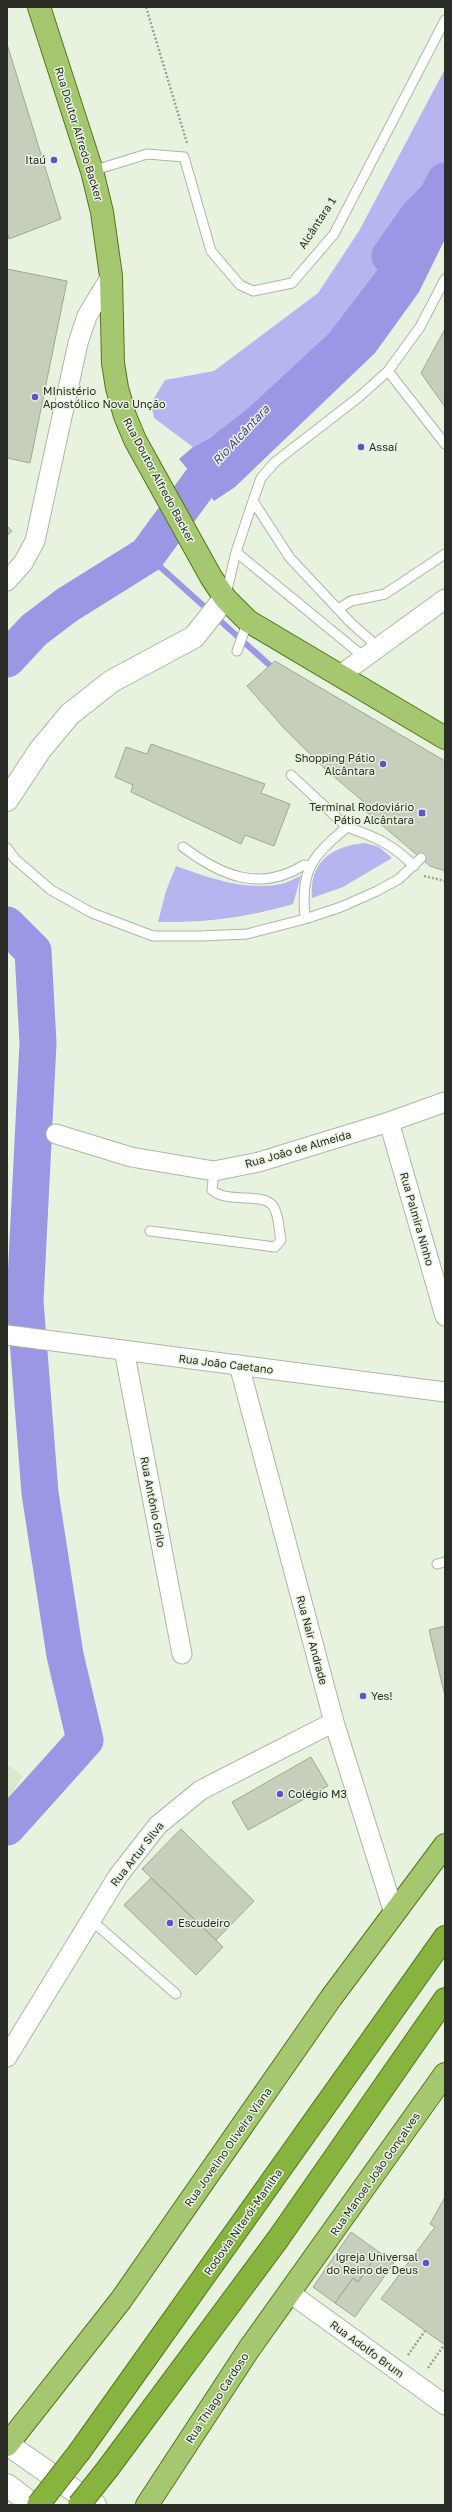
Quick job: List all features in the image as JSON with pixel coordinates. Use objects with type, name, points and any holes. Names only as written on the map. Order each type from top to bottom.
[{"type":"highway","name":"Rodovia Niterói-Manilha","points":[[38,2505],[80,2451],[445,1937]]},
{"type":"highway","points":[[79,2505],[109,2467],[278,2239],[445,1999]]},
{"type":"main road","name":"Rua Doutor Alfredo Backer","points":[[39,7],[92,170],[102,212],[111,276],[114,363],[117,388],[124,416],[211,577],[220,603],[339,676],[445,738]]},
{"type":"main road","points":[[7,800],[40,750],[70,714],[112,681],[180,646],[200,631],[220,603]]},
{"type":"main road","name":"Rua Jovelino Oliveira Viana","points":[[7,2445],[122,2300],[331,1998],[445,1845]]},
{"type":"main road","name":"Rua Manoel João Gonçalves","points":[[290,2293],[445,2074]]},
{"type":"main road","name":"Rua Thiago Cardoso","points":[[147,2505],[249,2349],[290,2293]]},
{"type":"main road","points":[[7,2445],[95,2505]]},
{"type":"main road","points":[[7,2485],[33,2505]]},
{"type":"street","points":[[7,581],[23,563],[35,541],[48,490],[78,343],[87,316],[111,276]]},
{"type":"street","points":[[339,676],[445,599]]},
{"type":"street","name":"Rua João de Almeida","points":[[56,1134],[131,1157],[214,1171],[259,1162],[388,1122],[445,1102]]},
{"type":"street","name":"Rua Palmira Ninho","points":[[388,1122],[445,1316]]},
{"type":"street","name":"Rua João Caetano","points":[[22,1337],[445,1392]]},
{"type":"street","name":"Rua Antônio Grilo","points":[[124,1350],[182,1654]]},
{"type":"street","name":"Rua Nair Andrade","points":[[239,1365],[334,1722],[394,1913]]},
{"type":"street","name":"Rua Artur Silva","points":[[7,2057],[118,1876],[158,1825],[201,1790],[334,1722]]},
{"type":"street","name":"Rua Adolfo Brum","points":[[290,2293],[445,2405]]},
{"type":"lane","points":[[92,170],[147,154],[184,157],[210,251],[240,285],[254,291],[292,283],[334,234],[445,20]]},
{"type":"lane","points":[[220,603],[261,478],[275,462],[359,397],[388,371],[420,328],[445,279]]},
{"type":"lane","points":[[388,371],[445,444]]},
{"type":"lane","points":[[253,501],[290,558],[338,609],[371,652]]},
{"type":"lane","points":[[236,552],[371,652]]},
{"type":"lane","points":[[338,609],[351,601],[385,594],[445,554]]},
{"type":"lane","points":[[237,651],[248,621]]},
{"type":"lane","points":[[292,774],[346,827],[379,838],[399,851],[414,866]]},
{"type":"lane","points":[[305,918],[304,884],[310,866],[317,855],[346,827]]},
{"type":"lane","points":[[7,848],[15,860],[51,890],[92,913],[153,936],[247,934],[305,918],[341,907],[377,891],[399,879],[421,858]]},
{"type":"lane","points":[[183,848],[207,865],[229,874],[254,880],[274,878],[293,872],[304,865],[310,866]]},
{"type":"lane","points":[[150,1231],[275,1247],[281,1240],[274,1206],[267,1201],[218,1196],[212,1190],[214,1171]]},
{"type":"lane","points":[[91,1920],[176,1994]]},
{"type":"path","points":[[146,7],[187,145]]},
{"type":"path","points":[[414,866],[426,877],[445,882]]},
{"type":"path","points":[[413,2349],[426,2331]]},
{"type":"path","points":[[431,2363],[444,2345]]},
{"type":"shaded area","points":[[445,69],[445,169],[419,215],[329,333],[249,407],[210,438],[193,447],[154,418],[151,403],[165,380],[214,371],[318,293],[359,231]]},
{"type":"shaded area","points":[[365,843],[379,847],[392,858],[343,887],[312,898],[314,875],[325,858],[342,848]]},
{"type":"shaded area","points":[[176,866],[214,879],[240,885],[267,886],[281,884],[301,876],[293,904],[243,916],[209,920],[158,922],[166,891]]},
{"type":"shaded area","points":[[7,1764],[23,1776],[7,1801]]},
{"type":"water","points":[[445,181],[445,239],[419,292],[375,353],[235,487],[214,501],[179,459],[193,447],[210,438],[249,407],[329,333],[419,215],[437,197]]},
{"type":"building","points":[[7,44],[61,219],[9,239],[7,232]]},
{"type":"building","points":[[7,269],[67,281],[30,463],[7,458]]},
{"type":"building","points":[[445,329],[445,407],[421,373]]},
{"type":"building","points":[[7,526],[12,531],[7,536]]},
{"type":"building","name":"Shopping Pátio Alcântara","points":[[275,661],[445,761],[445,871],[430,866],[363,809],[366,804],[324,768],[283,727],[247,686]]},
{"type":"building","points":[[151,744],[265,784],[261,793],[290,804],[274,846],[245,835],[241,844],[131,792],[133,785],[115,777],[126,747],[147,754]]},
{"type":"building","points":[[445,1626],[445,1696],[429,1630]]},
{"type":"building","name":"Colégio M3","points":[[311,1757],[328,1786],[248,1830],[232,1802]]},
{"type":"building","points":[[181,1829],[254,1901],[216,1940],[142,1869]]},
{"type":"building","name":"Escudeiro","points":[[151,1878],[223,1947],[196,1975],[124,1905]]},
{"type":"building","name":"Igreja Universal do Reino de Deus","points":[[445,2197],[445,2345],[381,2299],[435,2227],[430,2224]]},
{"type":"building","points":[[351,2232],[379,2252],[358,2282],[353,2278],[335,2303],[313,2287]]},
{"type":"building","points":[[379,2252],[394,2263],[355,2317],[335,2303],[353,2278],[358,2282]]},
{"type":"waterway","name":"Rio Alcântara","points":[[390,256],[419,215],[437,197],[445,181]]},
{"type":"waterway","name":"Rio Alcântara","points":[[7,659],[34,630],[67,605],[147,555],[215,462],[232,444]]},
{"type":"waterway","points":[[147,555],[275,670]]},
{"type":"waterway","points":[[7,925],[33,951],[38,1043],[25,1301],[40,1493],[65,1655],[85,1740],[7,1827]]},
{"type":"place","name":"Itaú","points":[[54,160]]},
{"type":"place","name":"MInistério Apostólico Nova Unção","points":[[35,397]]},
{"type":"place","name":"Assaí","points":[[361,447]]},
{"type":"place","name":"Shopping Pátio Alcântara","points":[[383,764]]},
{"type":"place","name":"Terminal Rodoviário Pátio Alcântara","points":[[422,813]]},
{"type":"place","name":"Yes!","points":[[363,1696]]},
{"type":"place","name":"Colégio M3","points":[[280,1794]]},
{"type":"place","name":"Escudeiro","points":[[170,1923]]},
{"type":"place","name":"Igreja Universal do Reino de Deus","points":[[426,2263]]}]
